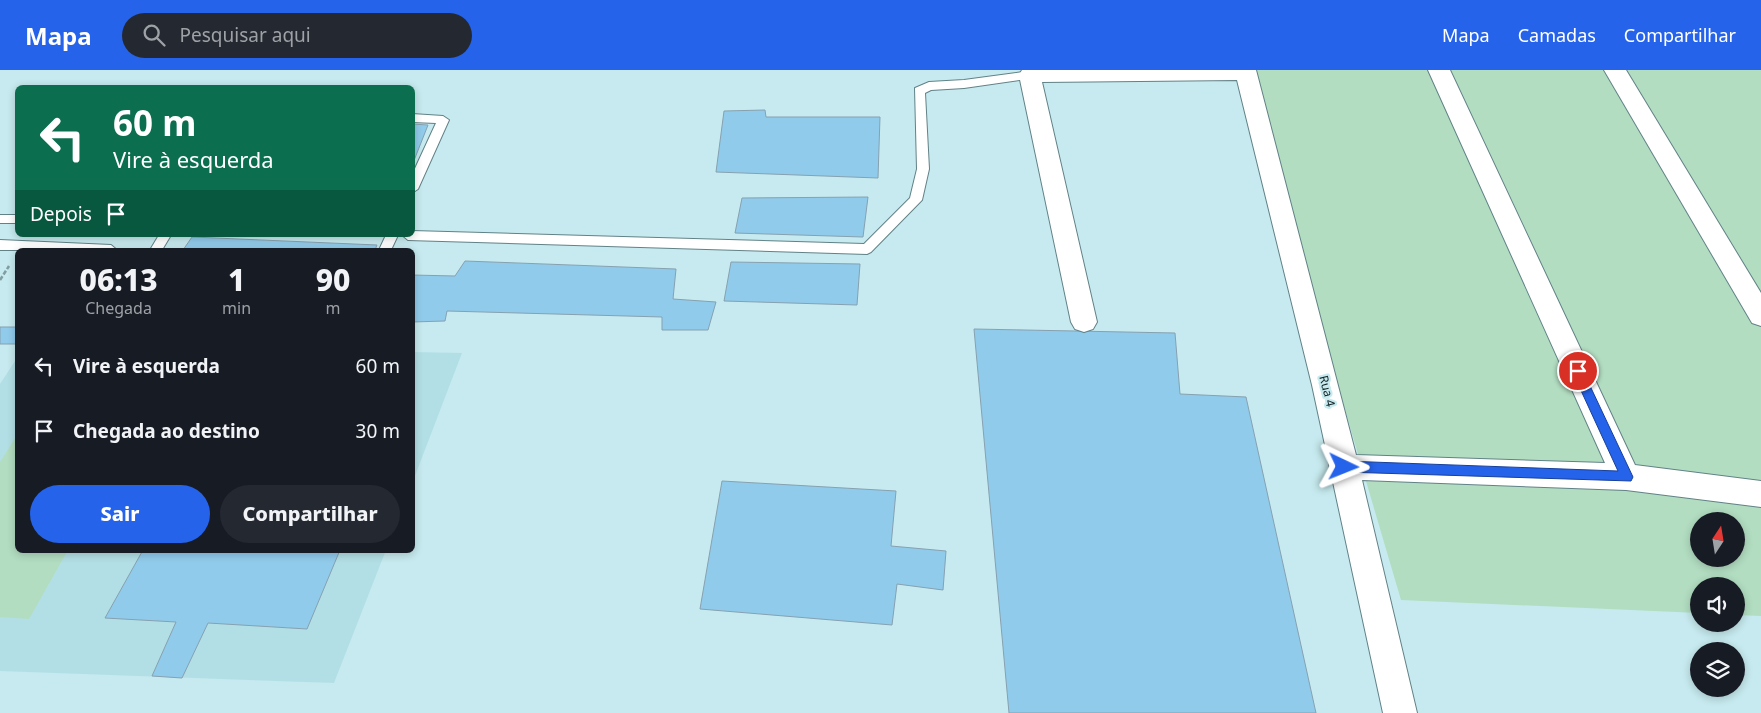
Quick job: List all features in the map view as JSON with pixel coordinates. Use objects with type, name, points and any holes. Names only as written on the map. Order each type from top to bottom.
[{"type":"street","points":[[1439,70],[1626,477]]},
{"type":"street","points":[[1615,70],[1761,316]]},
{"type":"street","points":[[1084,322],[1041,73],[1246,72]]},
{"type":"street","name":"Rua 4","points":[[1246,72],[1344,467],[1400,713]]},
{"type":"street","points":[[1344,467],[1626,477],[1761,494]]},
{"type":"lane","points":[[415,235],[867,249],[916,200],[923,169],[919,91],[930,86],[964,84],[1041,73]]},
{"type":"lane","points":[[415,118],[443,120],[415,182]]},
{"type":"lane","points":[[0,219],[15,219]]},
{"type":"lane","points":[[157,248],[164,237]]},
{"type":"lane","points":[[0,245],[67,248]]},
{"type":"shaded area","points":[[415,352],[462,353],[415,476]]},
{"type":"shaded area","points":[[15,361],[15,553],[385,553],[334,683],[0,671],[0,384]]},
{"type":"green space","points":[[1245,70],[1761,70],[1761,616],[1745,615],[1745,577],[1690,577],[1690,613],[1401,600]]},
{"type":"green space","points":[[15,438],[15,553],[66,553],[29,619],[0,617],[0,462]]},
{"type":"building","points":[[765,110],[766,117],[880,117],[878,178],[716,172],[724,111]]},
{"type":"building","points":[[415,124],[428,125],[415,158]]},
{"type":"building","points":[[868,197],[863,237],[735,233],[742,198]]},
{"type":"building","points":[[192,237],[377,245],[376,248],[184,248]]},
{"type":"building","points":[[465,261],[676,269],[673,299],[716,302],[708,330],[662,330],[662,317],[447,311],[445,321],[415,322],[415,275],[455,276]]},
{"type":"building","points":[[731,262],[860,264],[857,305],[724,301]]},
{"type":"building","points":[[0,327],[15,327],[15,344],[0,344]]},
{"type":"building","points":[[974,329],[1175,333],[1180,394],[1246,397],[1316,713],[1009,713]]},
{"type":"building","points":[[722,481],[896,491],[891,546],[946,551],[943,590],[897,584],[892,625],[700,609]]},
{"type":"building","points":[[141,553],[339,553],[307,629],[208,623],[182,678],[152,676],[176,622],[105,618]]},
{"type":"route","points":[[1344,467],[1626,477],[1578,371]]}]
